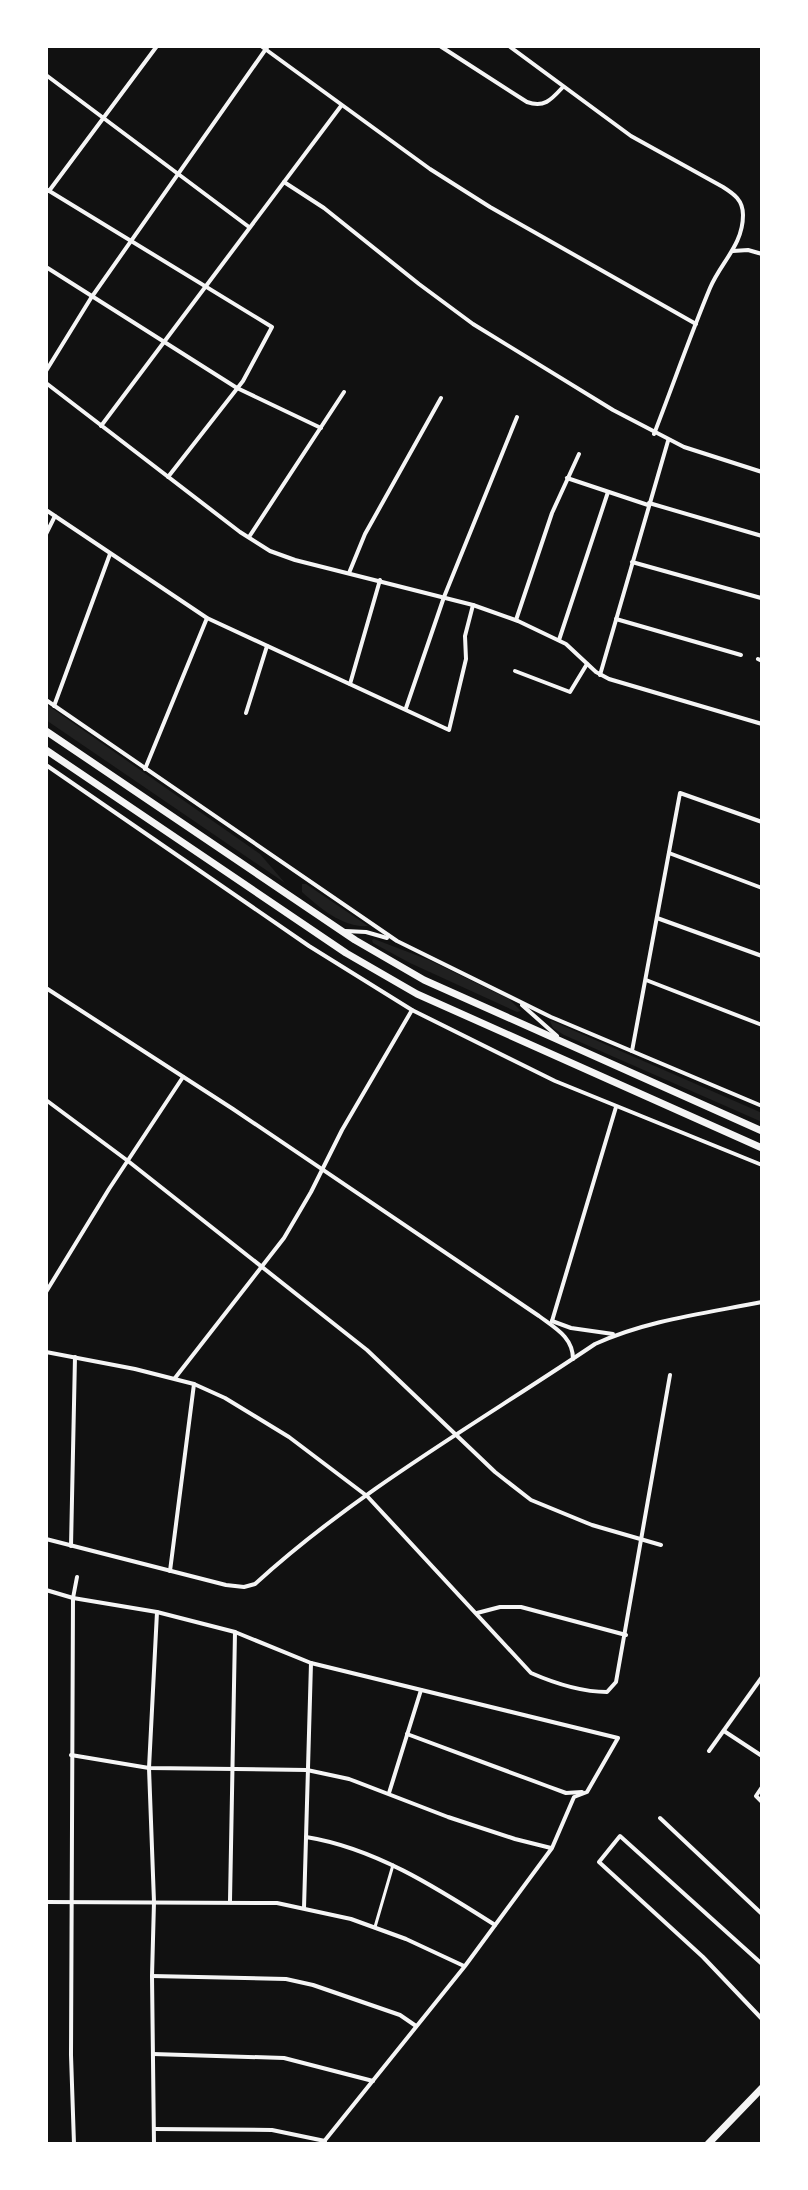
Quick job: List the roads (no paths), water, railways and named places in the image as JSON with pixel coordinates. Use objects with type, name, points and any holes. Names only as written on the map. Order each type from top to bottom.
[{"type":"main road","points":[[46,731],[342,931],[424,980],[762,1131]]},
{"type":"main road","points":[[46,750],[388,979],[497,1031],[762,1148]]},
{"type":"main road","points":[[708,2144],[762,2088]]},
{"type":"street","points":[[157,46],[47,190],[272,327],[237,388],[168,477]]},
{"type":"street","points":[[440,46],[533,104],[544,104],[563,87]]},
{"type":"street","points":[[509,46],[631,136],[733,194],[741,205],[741,232],[733,251],[716,273],[654,434]]},
{"type":"street","points":[[46,371],[91,298],[265,47],[430,169],[490,207],[696,324]]},
{"type":"street","points":[[46,75],[249,227]]},
{"type":"street","points":[[101,426],[341,106]]},
{"type":"street","points":[[284,182],[335,216],[473,324],[654,434],[762,472]]},
{"type":"street","points":[[733,251],[748,250],[762,254]]},
{"type":"street","points":[[46,267],[237,388],[321,428]]},
{"type":"street","points":[[46,383],[249,537],[282,556],[444,597],[516,620],[559,640],[600,675],[762,724]]},
{"type":"street","points":[[249,537],[344,392]]},
{"type":"street","points":[[349,573],[365,534],[441,398]]},
{"type":"street","points":[[406,708],[444,597],[517,417]]},
{"type":"street","points":[[600,675],[668,441]]},
{"type":"street","points":[[516,620],[567,478],[579,454]]},
{"type":"street","points":[[567,478],[762,536]]},
{"type":"street","points":[[559,640],[608,492]]},
{"type":"street","points":[[46,510],[207,618],[449,730],[466,659],[465,636],[473,605]]},
{"type":"street","points":[[46,534],[55,516]]},
{"type":"street","points":[[54,706],[110,554]]},
{"type":"street","points":[[632,562],[761,598]]},
{"type":"street","points":[[350,684],[380,580]]},
{"type":"street","points":[[145,769],[207,618]]},
{"type":"street","points":[[616,619],[741,655]]},
{"type":"street","points":[[246,713],[267,646]]},
{"type":"street","points":[[515,671],[570,692],[587,664]]},
{"type":"street","points":[[46,700],[397,941],[514,999],[762,1106]]},
{"type":"street","points":[[46,765],[309,946],[412,1010],[555,1081],[762,1165]]},
{"type":"street","points":[[632,1051],[680,793],[762,822]]},
{"type":"street","points":[[669,853],[762,888]]},
{"type":"street","points":[[657,918],[762,956]]},
{"type":"street","points":[[342,931],[366,932],[397,941]]},
{"type":"street","points":[[646,980],[762,1025]]},
{"type":"street","points":[[46,988],[321,1168],[539,1316],[566,1337],[573,1359]]},
{"type":"street","points":[[514,999],[568,1045]]},
{"type":"street","points":[[175,1378],[263,1267],[311,1192],[321,1168],[412,1010]]},
{"type":"street","points":[[46,1292],[183,1077]]},
{"type":"street","points":[[46,1100],[367,1350],[495,1472],[531,1500],[592,1525],[661,1545]]},
{"type":"street","points":[[552,1321],[616,1107]]},
{"type":"street","points":[[46,1539],[226,1585],[244,1587],[255,1584],[321,1528],[454,1434],[616,1334],[762,1302]]},
{"type":"street","points":[[539,1316],[571,1328],[616,1334]]},
{"type":"street","points":[[46,1352],[194,1384],[225,1398],[289,1437],[367,1496],[531,1673],[595,1692],[607,1692],[616,1682],[670,1375]]},
{"type":"street","points":[[71,1546],[75,1356]]},
{"type":"street","points":[[170,1571],[194,1384]]},
{"type":"street","points":[[74,2144],[71,1755],[73,1598],[77,1577]]},
{"type":"street","points":[[46,1590],[73,1598],[157,1612],[235,1632],[311,1663],[618,1738],[587,1792],[574,1797],[552,1848],[465,1966],[323,2142],[272,2130],[154,2129]]},
{"type":"street","points":[[477,1613],[500,1607],[521,1607],[626,1635]]},
{"type":"street","points":[[154,2144],[154,1902],[149,1768],[157,1612]]},
{"type":"street","points":[[230,1902],[235,1632]]},
{"type":"street","points":[[304,1908],[311,1663]]},
{"type":"street","points":[[709,1751],[762,1677]]},
{"type":"street","points":[[389,1793],[421,1690]]},
{"type":"street","points":[[724,1731],[762,1756]]},
{"type":"street","points":[[407,1734],[566,1793],[587,1792]]},
{"type":"street","points":[[71,1755],[149,1768],[307,1770],[349,1779],[515,1839],[552,1848]]},
{"type":"street","points":[[762,1787],[756,1796],[762,1802]]},
{"type":"street","points":[[660,1818],[762,1914]]},
{"type":"street","points":[[762,1964],[620,1836],[599,1862],[703,1957],[762,2019]]},
{"type":"street","points":[[306,1837],[332,1841],[393,1865],[444,1892],[495,1925]]},
{"type":"street","points":[[375,1928],[393,1865]]},
{"type":"street","points":[[46,1902],[277,1903],[375,1928],[465,1966]]},
{"type":"street","points":[[152,1976],[286,1979],[313,1985],[400,2015],[417,2026]]},
{"type":"street","points":[[153,2054],[284,2058],[373,2081]]}]
